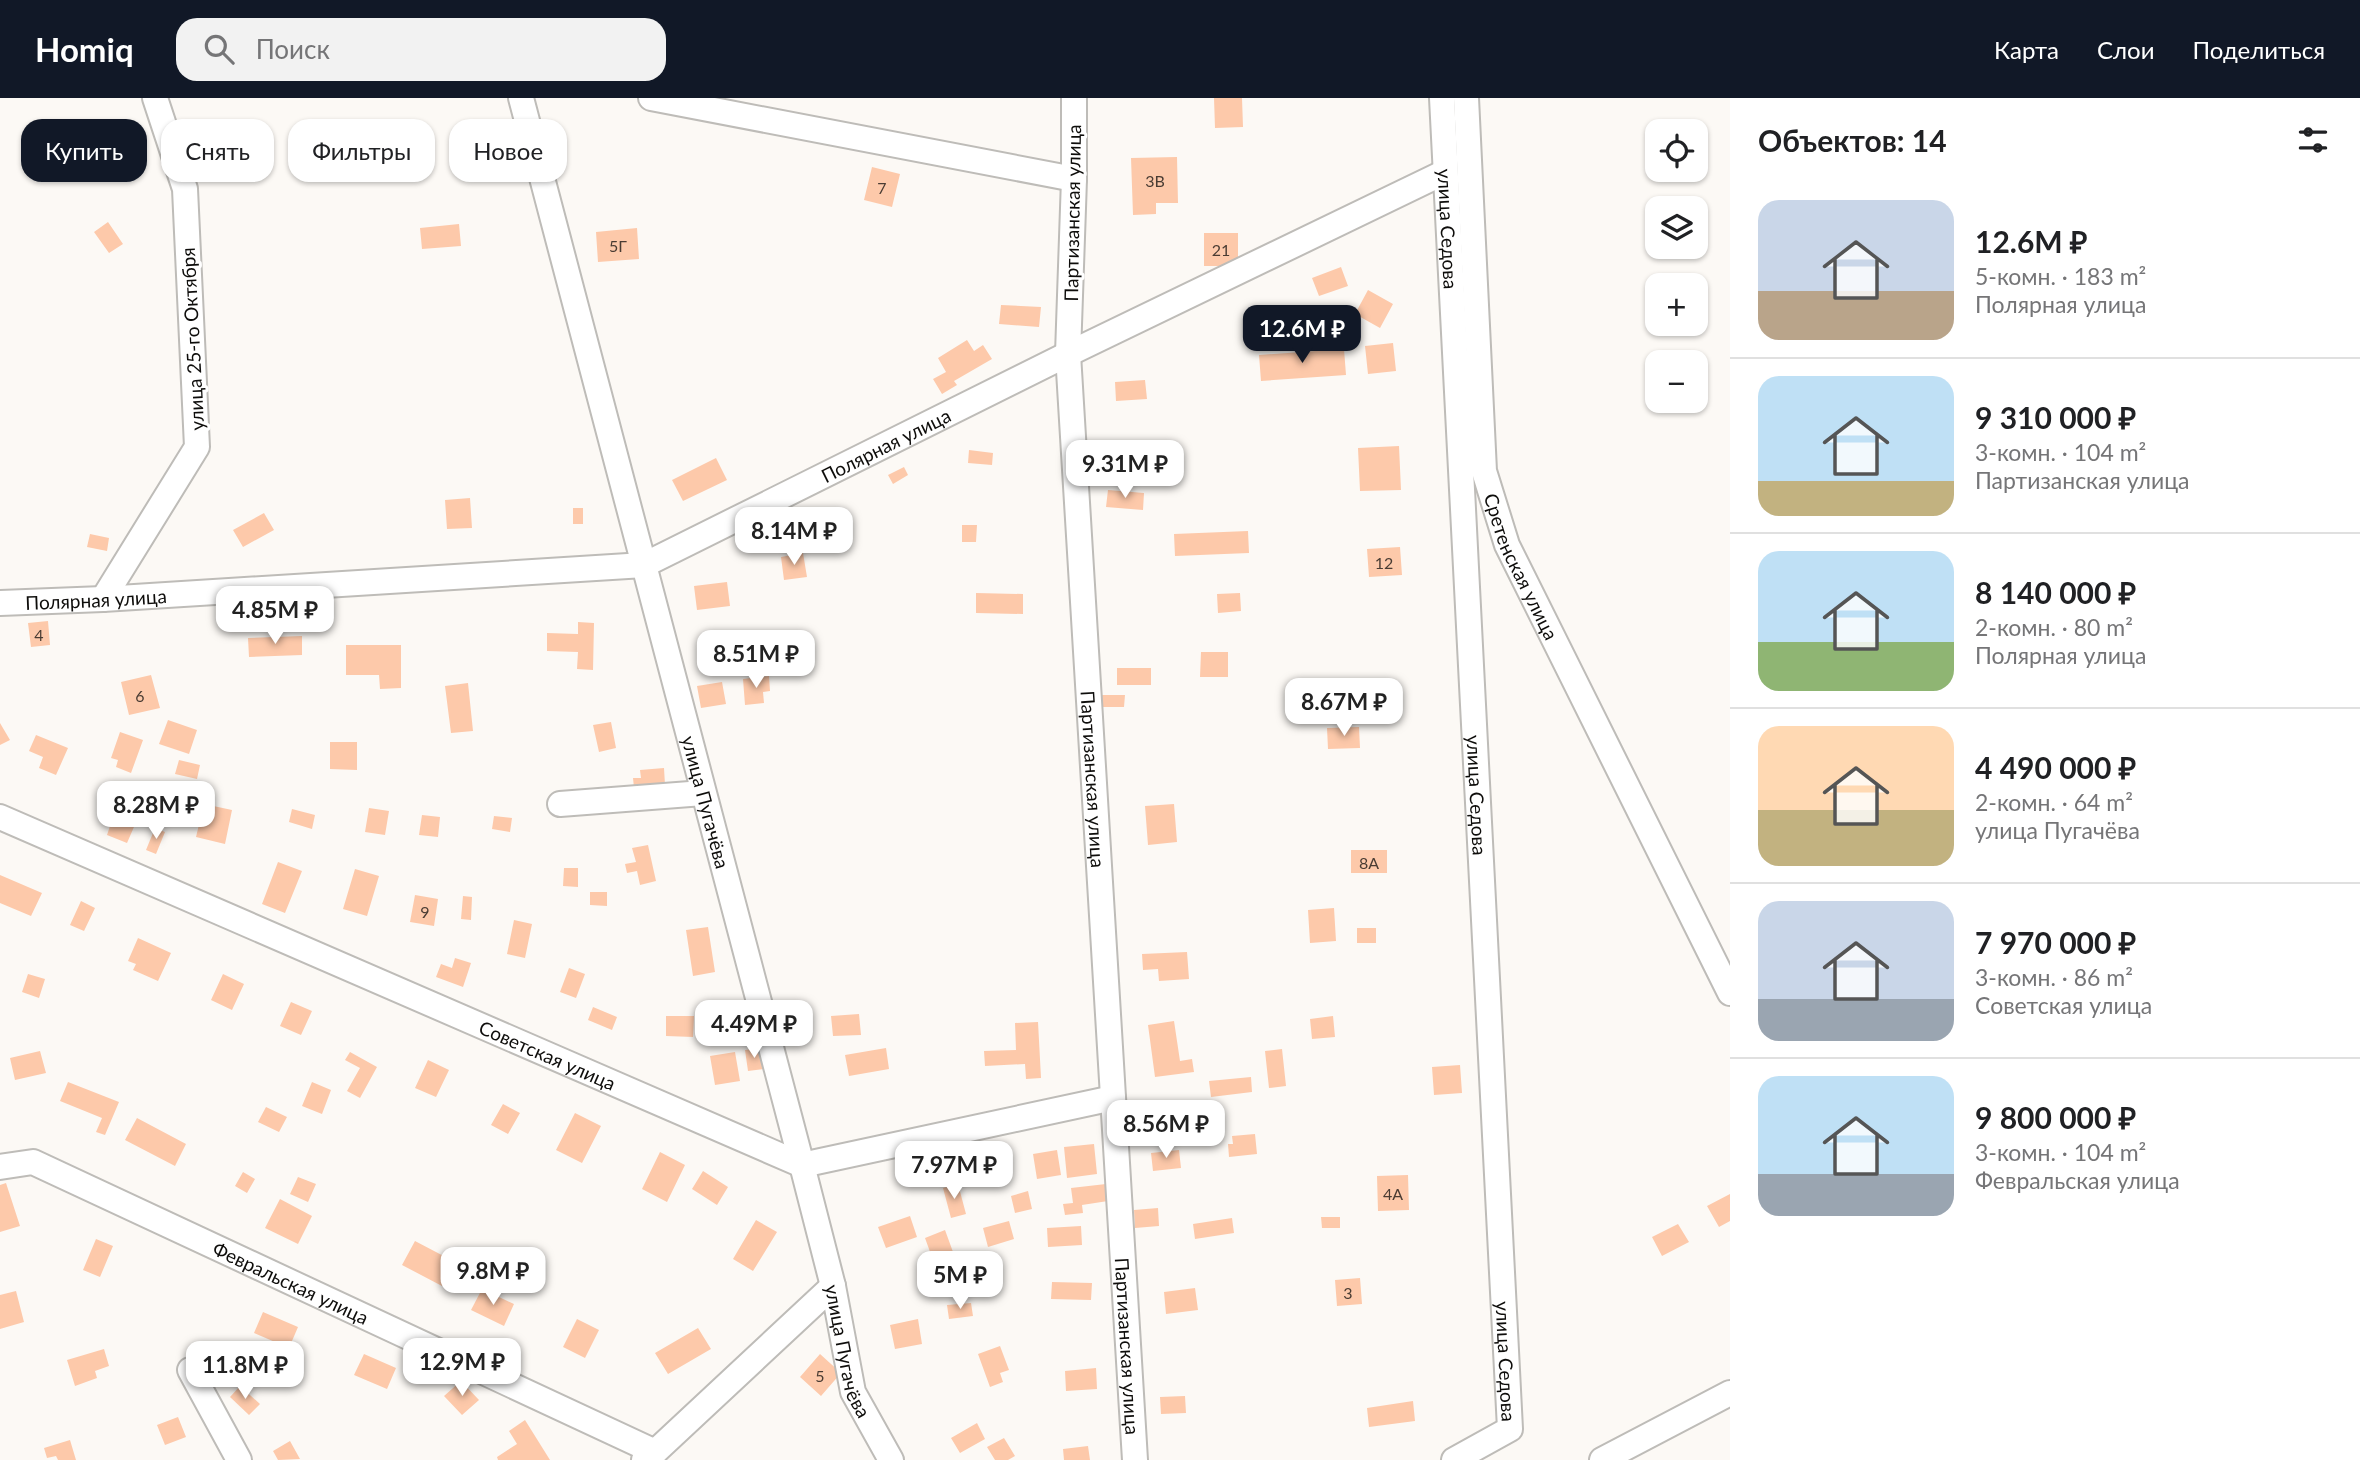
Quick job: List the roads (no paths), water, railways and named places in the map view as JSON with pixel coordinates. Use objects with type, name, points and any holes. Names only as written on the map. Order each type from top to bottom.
[{"type":"street","name":"улица 25-го Октября","points":[[103,600],[197,447],[185,189],[155,98]]},
{"type":"street","name":"улица Пугачёва","points":[[521,98],[834,1286],[853,1392],[891,1460]]},
{"type":"street","points":[[651,98],[1074,179]]},
{"type":"street","name":"Партизанская улица","points":[[1074,98],[1068,354],[1135,1460]]},
{"type":"street","name":"улица Седова","points":[[1442,98],[1510,1429],[1454,1460]]},
{"type":"street","name":"Сретенская улица","points":[[1466,98],[1484,471],[1507,545],[1730,993]]},
{"type":"street","name":"Полярная улица","points":[[0,603],[103,600],[644,565],[1068,354],[1445,172]]},
{"type":"street","points":[[560,804],[703,793]]},
{"type":"street","name":"Советская улица","points":[[0,817],[802,1165]]},
{"type":"street","points":[[802,1165],[1113,1098]]},
{"type":"street","name":"Февральская улица","points":[[0,1167],[33,1162],[650,1456]]},
{"type":"street","points":[[650,1456],[834,1286]]},
{"type":"street","points":[[190,1370],[239,1460]]},
{"type":"street","points":[[1602,1460],[1730,1393]]}]
